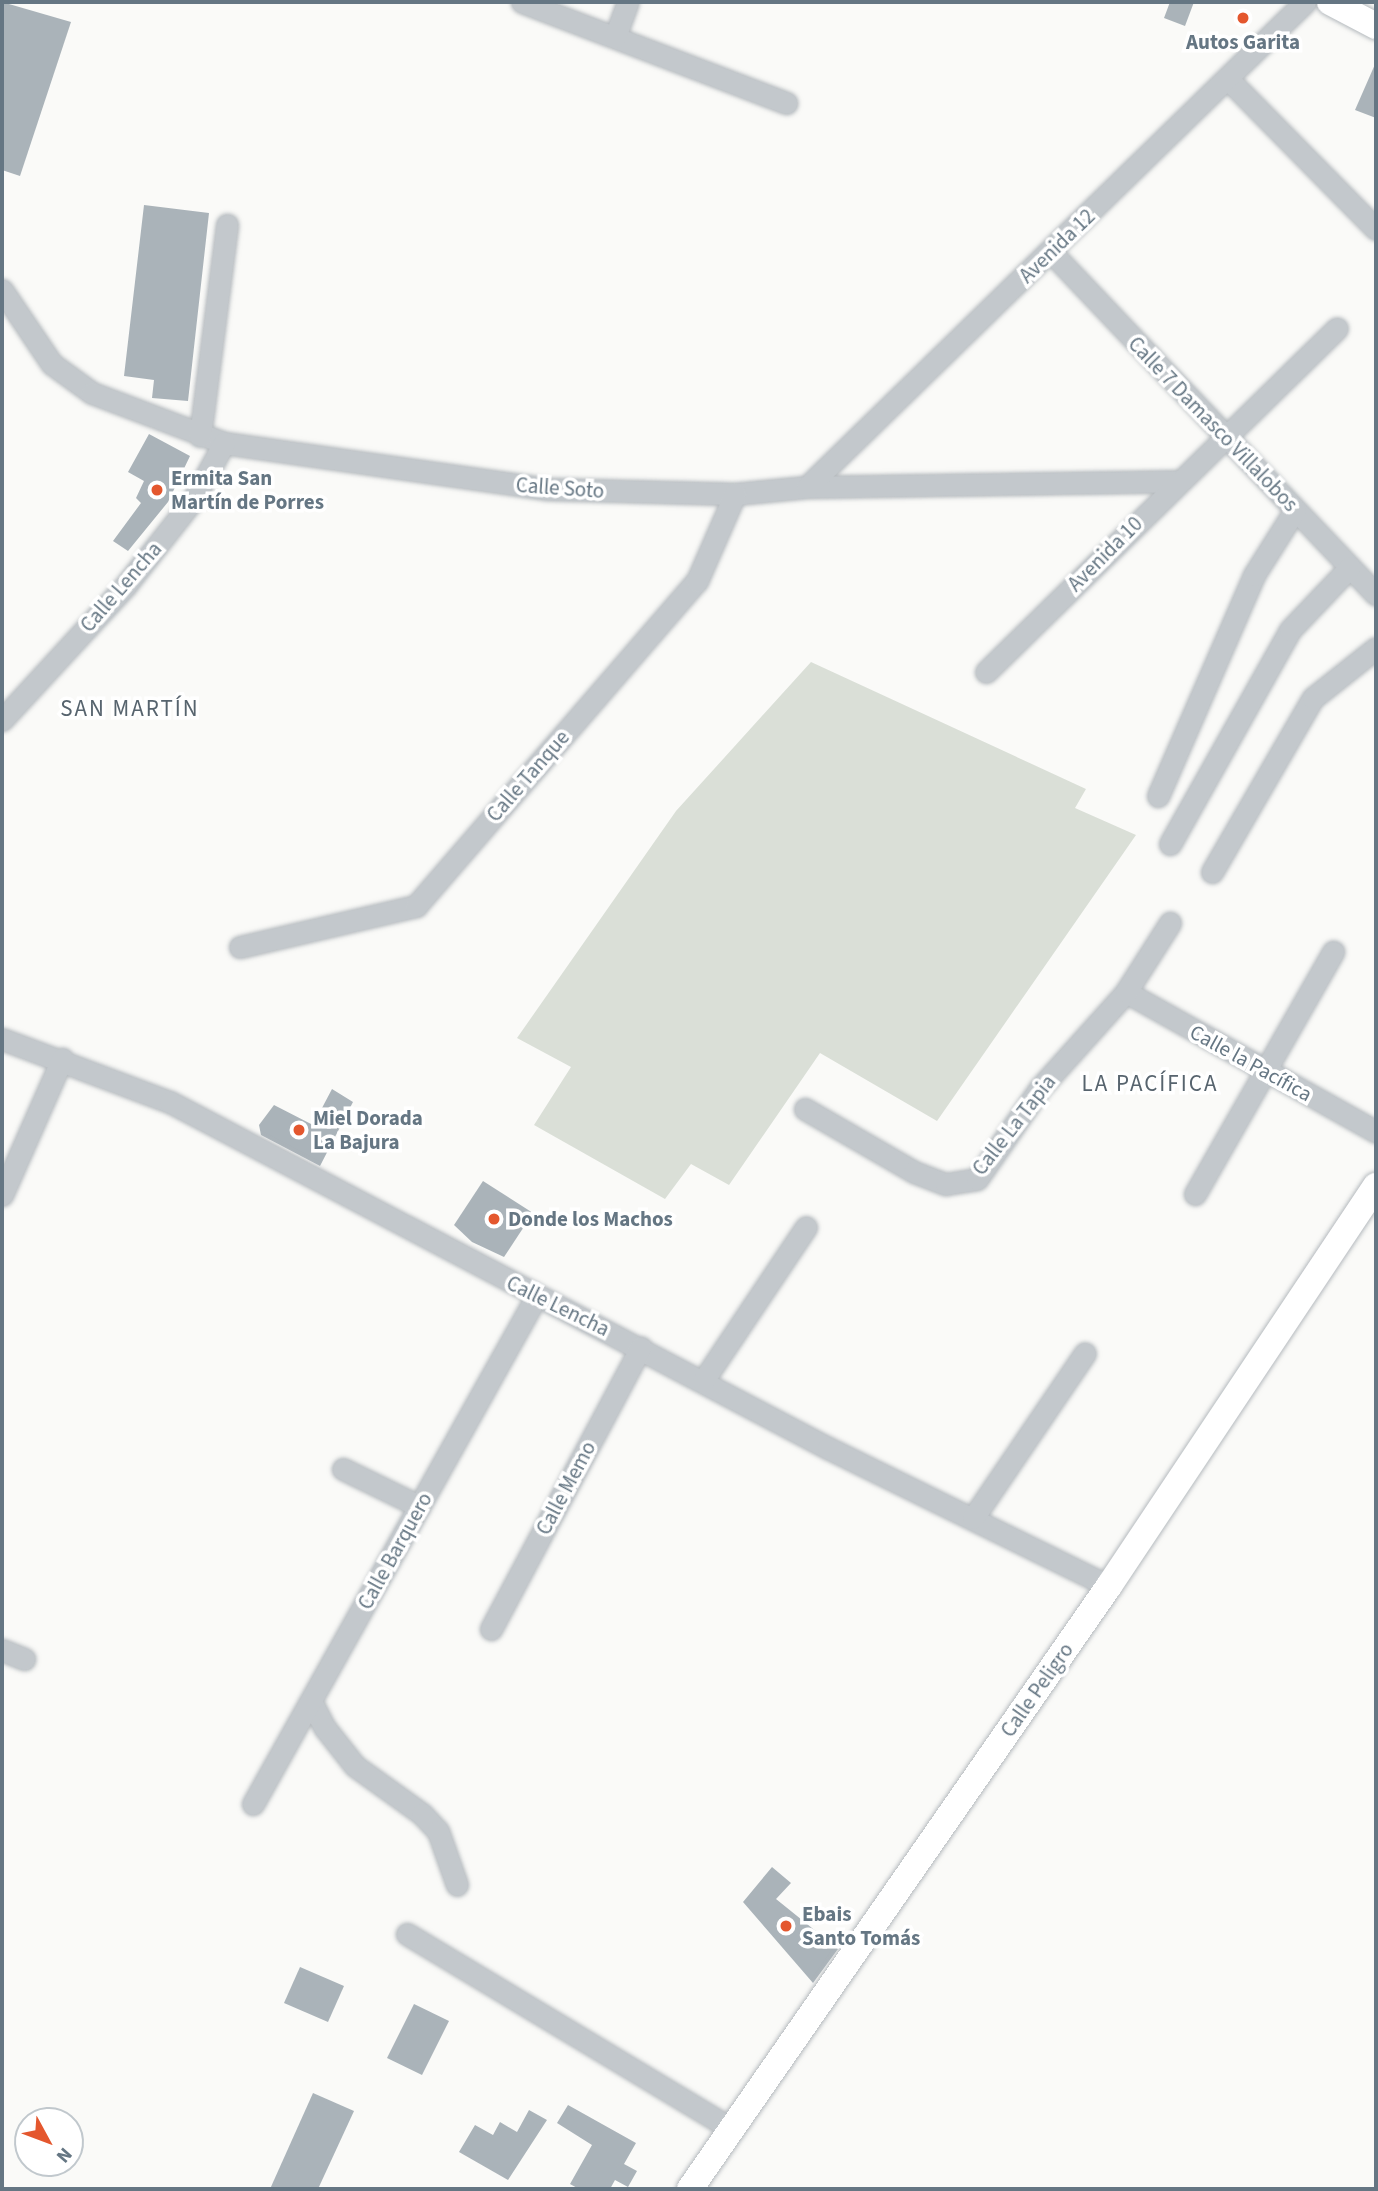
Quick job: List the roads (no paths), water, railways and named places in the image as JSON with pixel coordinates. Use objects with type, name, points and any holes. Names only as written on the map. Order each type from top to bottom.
[{"type":"main road","points":[[1329,2],[1376,26]]},
{"type":"main road","name":"Calle Peligro","points":[[690,2189],[1109,1586],[1376,1186]]},
{"type":"street","points":[[522,2],[786,103]]},
{"type":"street","points":[[615,37],[628,2]]},
{"type":"street","name":"Avenida 12","points":[[807,487],[1229,80],[1305,2]]},
{"type":"street","points":[[1229,80],[1376,229]]},
{"type":"street","points":[[200,436],[227,225]]},
{"type":"street","name":"Calle 7 Damasco Villalobos","points":[[1051,252],[1376,594]]},
{"type":"street","name":"Calle Soto","points":[[2,290],[52,364],[92,393],[224,443],[547,489],[735,494],[807,487],[1178,481]]},
{"type":"street","name":"Avenida 10","points":[[986,671],[1337,328]]},
{"type":"street","name":"Calle Lencha","points":[[2,720],[126,585],[193,500],[224,443]]},
{"type":"street","name":"Calle Tanque","points":[[240,947],[416,906],[697,581],[735,494]]},
{"type":"street","points":[[1158,796],[1254,575],[1295,510]]},
{"type":"street","points":[[1170,844],[1290,630],[1350,567]]},
{"type":"street","points":[[1212,873],[1312,698],[1376,648]]},
{"type":"street","name":"Calle La Tapia","points":[[805,1109],[914,1172],[946,1184],[977,1179],[1040,1088],[1126,992],[1170,923]]},
{"type":"street","points":[[1195,1195],[1267,1074],[1333,952]]},
{"type":"street","name":"Calle la Pacífica","points":[[1126,992],[1267,1074],[1376,1132]]},
{"type":"street","name":"Calle Lencha","points":[[2,1039],[62,1059],[170,1102],[536,1297],[640,1347],[1109,1586]]},
{"type":"street","points":[[2,1195],[62,1059]]},
{"type":"street","points":[[703,1381],[806,1227]]},
{"type":"street","name":"Calle Barquero","points":[[253,1804],[536,1297]]},
{"type":"street","name":"Calle Memo","points":[[491,1629],[640,1347]]},
{"type":"street","points":[[973,1518],[1086,1353]]},
{"type":"street","points":[[343,1469],[419,1506]]},
{"type":"street","points":[[2,1650],[24,1658]]},
{"type":"street","points":[[311,1701],[332,1740],[355,1766],[422,1814],[438,1831],[457,1885]]},
{"type":"street","points":[[407,1934],[731,2130]]},
{"type":"place","name":"Autos Garita","points":[[1243,18]]},
{"type":"place","name":"Ermita San Martín de Porres","points":[[157,490]]},
{"type":"place","name":"Miel Dorada La Bajura","points":[[299,1130]]},
{"type":"place","name":"Donde los Machos","points":[[494,1219]]},
{"type":"place","name":"Ebais Santo Tomás","points":[[786,1926]]},
{"type":"district","name":"SAN MARTÍN","points":[[130,709]]},
{"type":"district","name":"LA PACÍFICA","points":[[1150,1084]]}]
